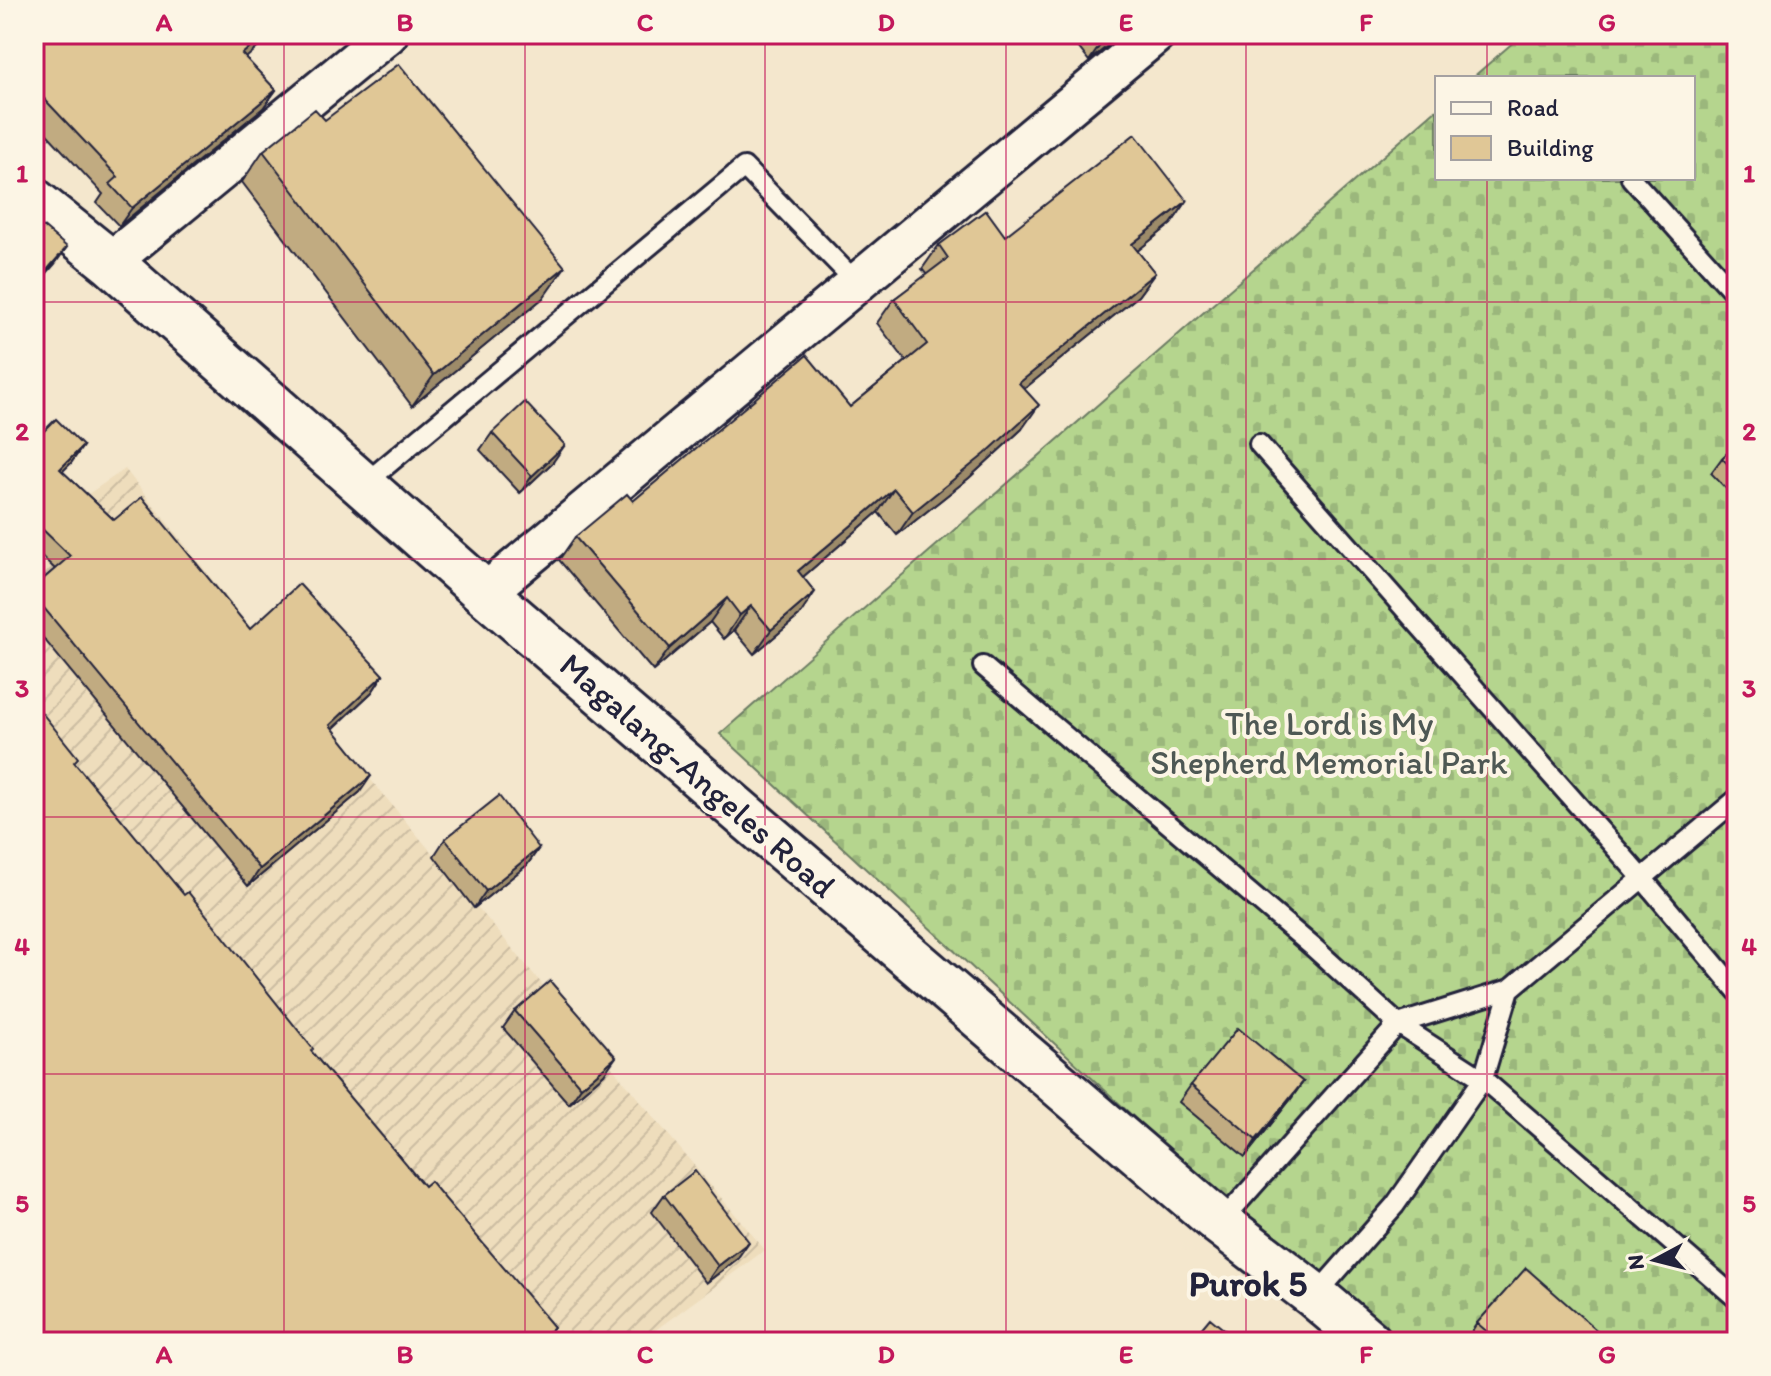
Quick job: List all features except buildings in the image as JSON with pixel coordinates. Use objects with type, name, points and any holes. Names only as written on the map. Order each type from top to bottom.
[{"type":"main road","name":"Magalang-Angeles Road","points":[[34,201],[110,262],[485,593],[1220,1223],[1369,1342]]},
{"type":"street","points":[[110,262],[388,34]]},
{"type":"street","points":[[485,593],[1156,34]]},
{"type":"lane","points":[[363,485],[744,167],[856,282]]},
{"type":"lane","points":[[1633,180],[1737,296]]},
{"type":"lane","points":[[1259,444],[1643,879],[1737,991]]},
{"type":"lane","points":[[983,666],[1313,947],[1398,1024],[1483,1079],[1737,1299]]},
{"type":"lane","points":[[1220,1223],[1398,1024],[1510,989],[1737,799]]},
{"type":"lane","points":[[1315,1296],[1395,1205],[1483,1079],[1510,989]]},
{"type":"shaded area","points":[[125,469],[366,774],[765,1250],[639,1342],[34,1342],[34,531]]},
{"type":"green space","name":"The Lord is My Shepherd Memorial Park","points":[[1523,34],[1737,34],[1737,1342],[1383,1342],[1338,1306],[720,734],[1435,111],[1435,180],[1695,180],[1695,76],[1474,76]]},
{"type":"district","name":"Purok 5","points":[[1248,1283]]}]
